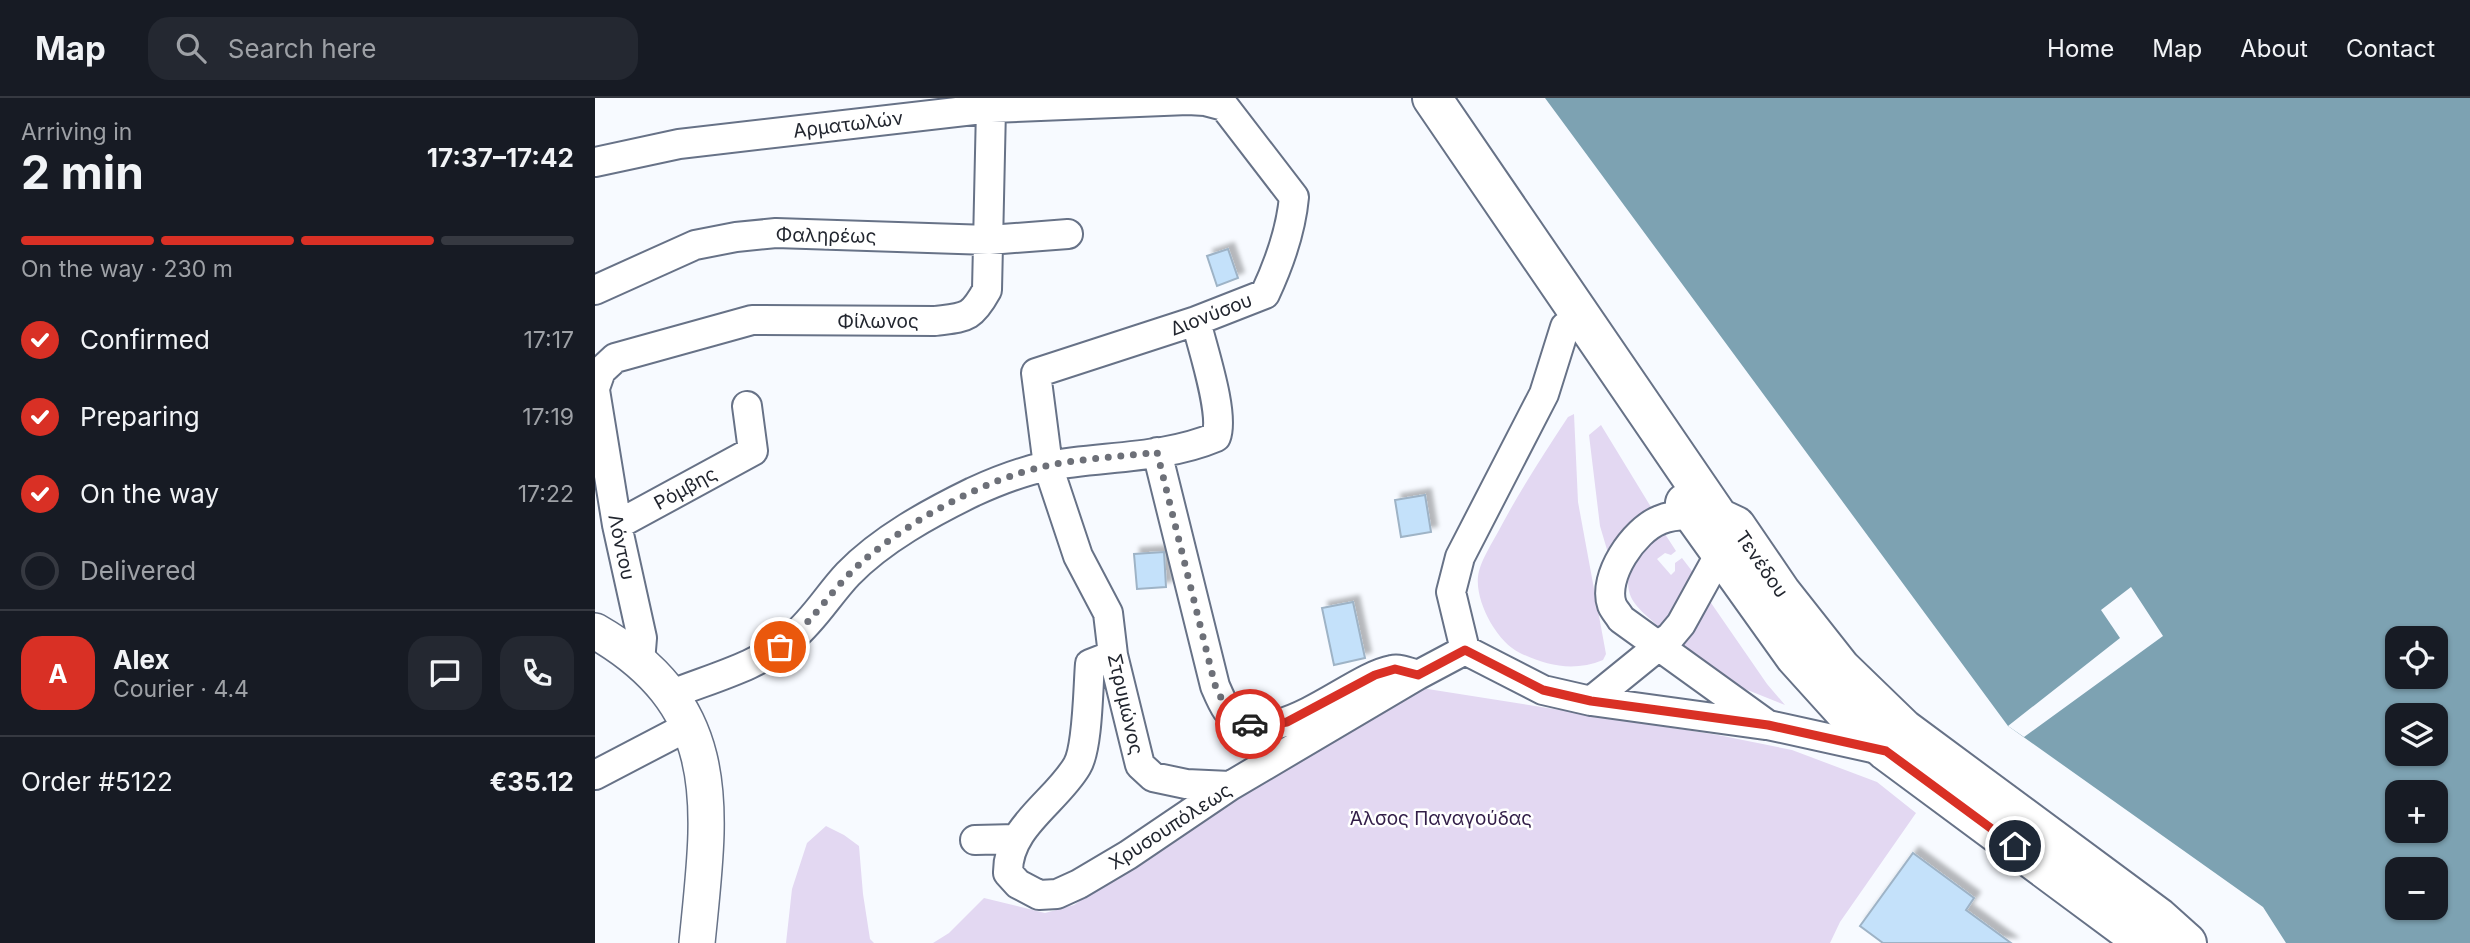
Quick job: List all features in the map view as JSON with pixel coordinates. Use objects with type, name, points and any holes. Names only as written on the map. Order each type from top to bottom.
[{"type":"main road","name":"Τενέδου","points":[[1404,98],[1435,137],[1565,327],[1717,528],[1780,592],[1841,668],[1904,729],[2158,917],[2187,943]]},
{"type":"main road","name":"Τενέδου","points":[[1432,98],[1717,528],[1764,616],[1816,682],[1886,751],[2145,943]]},
{"type":"street","name":"Αρματωλών","points":[[595,162],[679,144],[991,108],[1188,100]]},
{"type":"street","name":"Διονύσου","points":[[1036,373],[1196,321],[1265,293],[1283,248],[1293,214],[1294,197],[1224,106],[1188,100]]},
{"type":"street","name":"Φίλωνος","points":[[595,389],[601,371],[615,358],[752,320],[935,321],[963,318],[976,310],[986,290],[991,108]]},
{"type":"street","name":"Φαληρέως","points":[[595,290],[695,245],[736,237],[776,233],[989,240],[1068,234]]},
{"type":"street","points":[[672,694],[767,656],[794,637],[849,573],[877,549],[929,515],[974,492],[1018,473],[1048,466],[1157,452],[1205,442],[1216,437],[1219,428],[1215,399],[1196,321]]},
{"type":"street","points":[[1565,327],[1543,394],[1460,557],[1451,592],[1465,650],[1543,690],[1591,701],[1768,725],[1886,751]]},
{"type":"street","name":"Στρυμώνος","points":[[1036,373],[1048,466],[1078,556],[1108,613],[1113,655],[1140,765],[1153,777],[1186,784],[1230,786]]},
{"type":"street","name":"Λόντου","points":[[595,389],[617,525],[642,638],[641,662]]},
{"type":"street","name":"Ρόμβης","points":[[617,525],[753,451],[747,406]]},
{"type":"street","points":[[1157,452],[1215,685],[1227,710],[1244,723],[1262,726],[1287,722],[1375,675],[1395,669],[1418,675]]},
{"type":"street","points":[[1591,701],[1658,646],[1681,624],[1717,528],[1662,519],[1649,526],[1625,552],[1616,568],[1611,586],[1612,605],[1621,619],[1658,646],[1768,725]]},
{"type":"street","points":[[595,631],[641,662],[672,694],[689,726],[700,755],[705,784],[703,876],[697,943]]},
{"type":"street","name":"Χρυσουπόλεως","points":[[1113,655],[1090,664],[1079,764],[1016,839],[1007,860],[1008,873],[1018,884],[1039,895],[1057,894],[1128,855],[1230,786],[1465,650]]},
{"type":"street","points":[[595,775],[689,726]]},
{"type":"street","points":[[975,840],[1016,839]]},
{"type":"green space","points":[[1574,414],[1578,502],[1606,654],[1603,660],[1592,664],[1561,666],[1520,653],[1502,639],[1488,618],[1478,582],[1485,556],[1514,502],[1568,417]]},
{"type":"green space","points":[[1601,425],[1654,512],[1627,528],[1608,553],[1600,526],[1589,435]]},
{"type":"green space","points":[[1665,534],[1676,551],[1671,555],[1665,553],[1657,559],[1671,575],[1675,571],[1675,563],[1682,558],[1695,575],[1660,628],[1634,602],[1628,582],[1638,557]]},
{"type":"green space","points":[[1709,600],[1767,684],[1785,705],[1735,685],[1669,648]]},
{"type":"green space","name":"Άλσος Παναγούδας","points":[[1415,687],[1718,735],[1792,750],[1877,782],[1916,813],[1840,922],[1830,943],[933,943],[949,933],[984,898],[1045,913],[1074,905],[1159,845]]},
{"type":"green space","points":[[826,826],[859,846],[863,894],[870,939],[874,943],[786,943],[792,889],[807,843]]},
{"type":"water","points":[[1545,98],[2470,98],[2470,943],[2286,943],[2263,907],[2008,726]]},
{"type":"pier","points":[[2131,587],[2163,636],[2024,737],[2008,726],[2120,638],[2101,610]]},
{"type":"building","points":[[1228,249],[1238,278],[1217,286],[1207,256]]},
{"type":"building","points":[[1425,495],[1431,532],[1401,537],[1395,500]]},
{"type":"building","points":[[1164,552],[1166,587],[1137,589],[1134,554]]},
{"type":"building","points":[[1353,602],[1365,658],[1334,665],[1322,608]]},
{"type":"building","points":[[1913,853],[1974,898],[1966,910],[2011,943],[1883,943],[1860,926]]},
{"type":"way so far","points":[[780,647],[794,637],[849,573],[877,549],[929,515],[1018,473],[1048,466],[1157,452],[1215,685],[1227,710],[1244,723],[1250,724]]},
{"type":"route","points":[[1250,724],[1262,726],[1287,722],[1375,675],[1395,669],[1418,675],[1465,650],[1543,690],[1591,701],[1768,725],[1886,751],[2015,846]]}]
